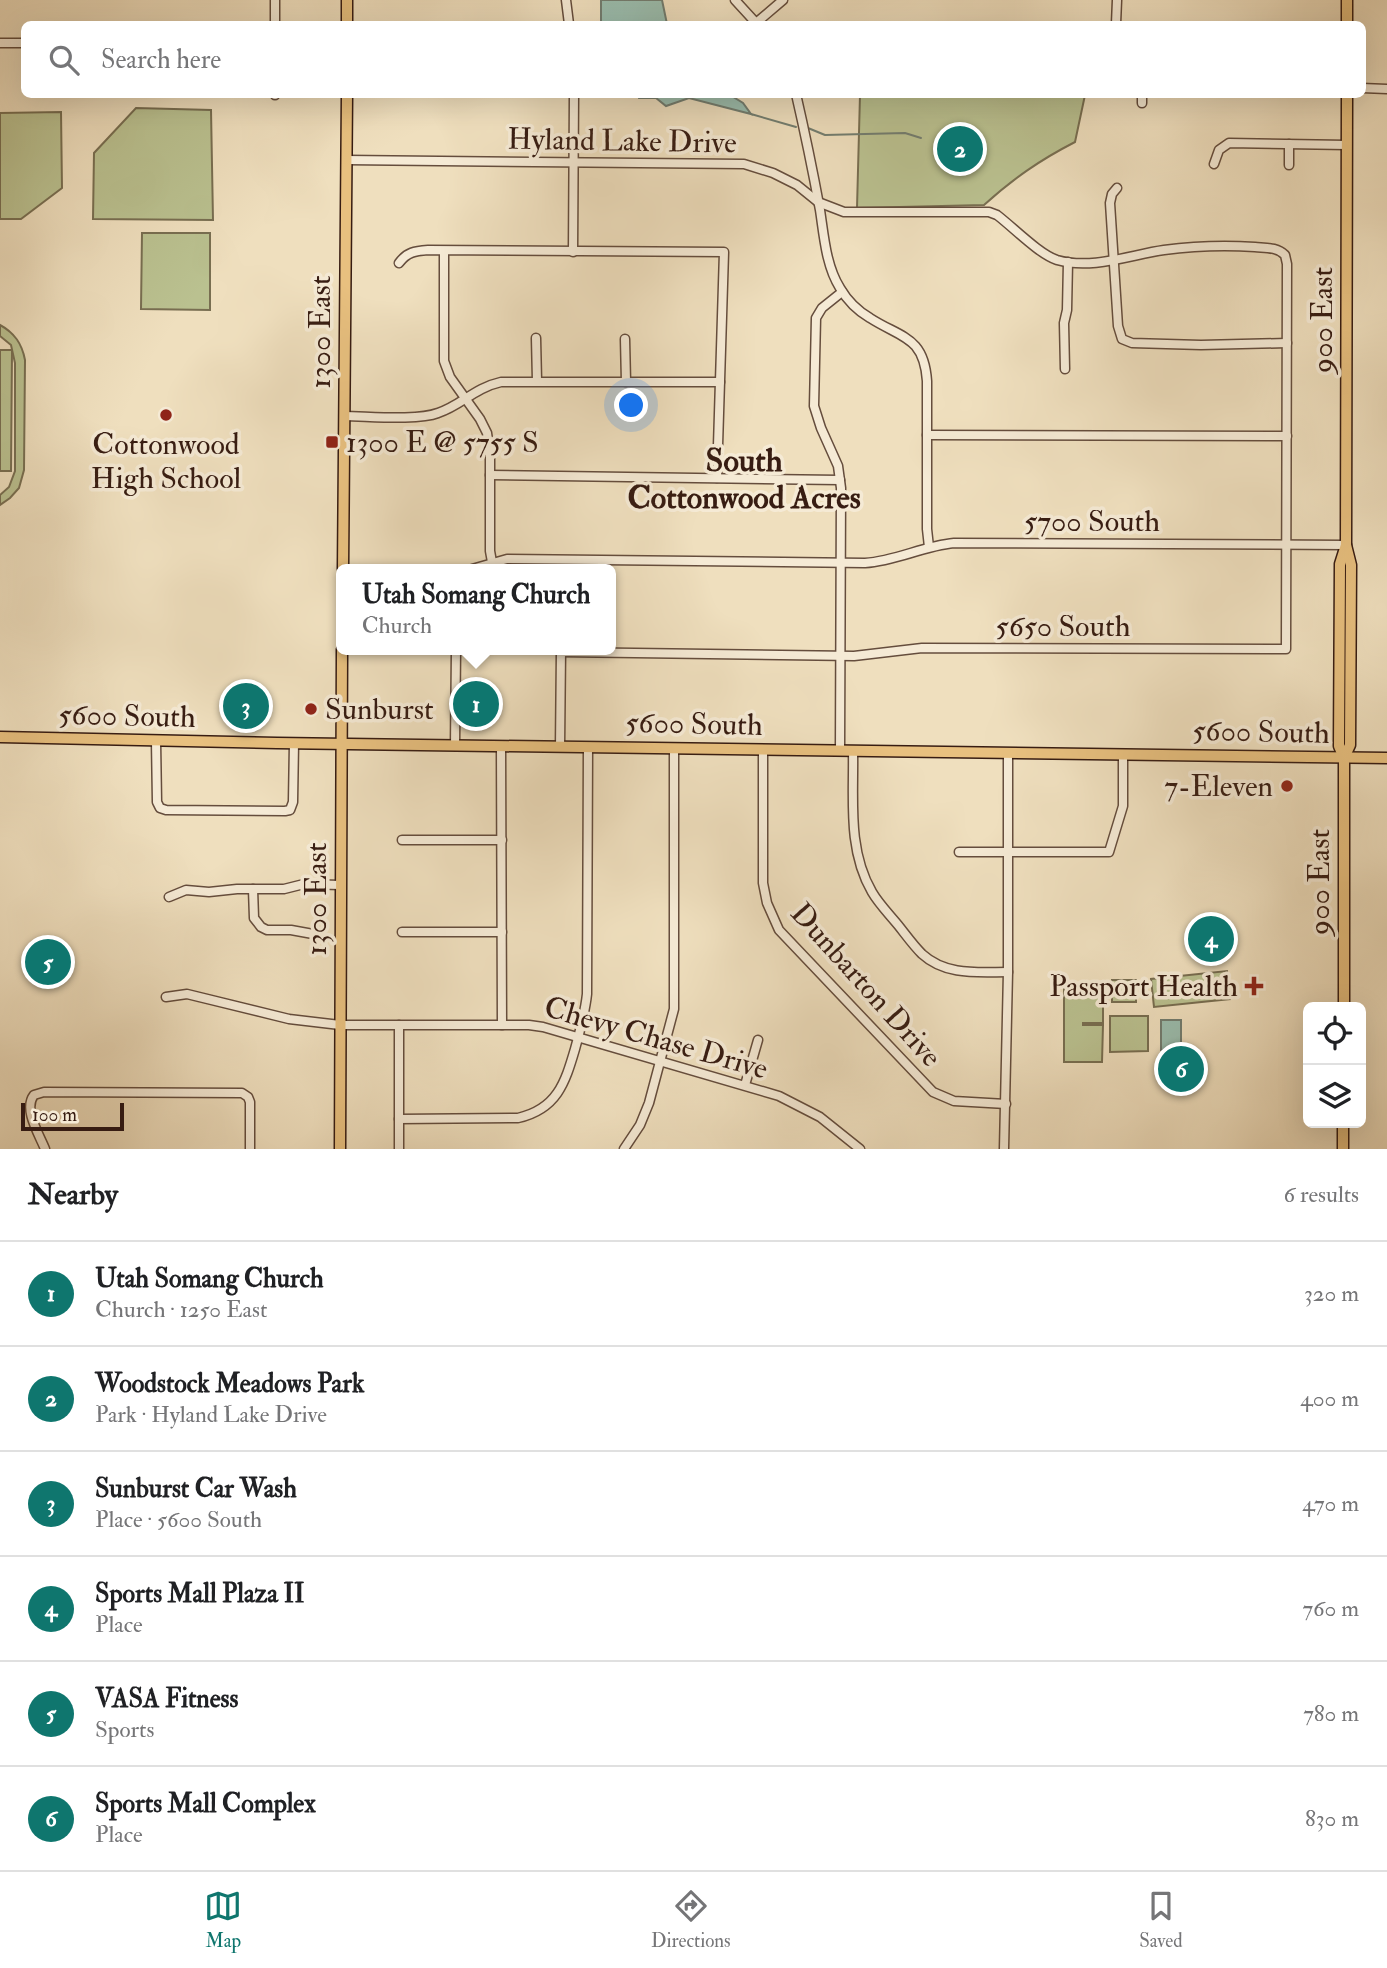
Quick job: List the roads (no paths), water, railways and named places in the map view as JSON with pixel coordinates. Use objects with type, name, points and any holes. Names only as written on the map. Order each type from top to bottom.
[{"type":"main road","points":[[347,0],[347,21]]},
{"type":"main road","points":[[1347,0],[1347,21]]},
{"type":"main road","name":"1300 East","points":[[343,564],[347,98]]},
{"type":"main road","name":"900 East","points":[[1344,1002],[1344,758],[1350,745],[1351,565],[1346,545],[1347,98]]},
{"type":"main road","name":"1300 East","points":[[340,1149],[342,655]]},
{"type":"main road","name":"5600 South","points":[[0,737],[1387,758]]},
{"type":"main road","points":[[1343,1128],[1343,1149]]},
{"type":"street","points":[[275,0],[275,21]]},
{"type":"street","points":[[566,0],[569,21]]},
{"type":"street","points":[[736,0],[754,21]]},
{"type":"street","points":[[760,21],[783,0]]},
{"type":"street","points":[[1116,21],[1117,0]]},
{"type":"street","points":[[0,43],[21,43]]},
{"type":"street","points":[[1366,88],[1387,89]]},
{"type":"street","points":[[573,251],[574,98]]},
{"type":"street","points":[[797,98],[832,269],[842,292],[871,319],[912,341],[927,372],[929,547]]},
{"type":"street","points":[[1213,164],[1219,150],[1229,143],[1347,145]]},
{"type":"street","points":[[1289,144],[1289,165]]},
{"type":"street","name":"Hyland Lake Drive","points":[[346,160],[744,164],[786,179],[808,192],[818,202],[844,212],[989,212],[997,215],[1047,256],[1068,262],[1100,262],[1200,246],[1277,249],[1285,255],[1287,264],[1287,343]]},
{"type":"street","points":[[1117,188],[1110,203],[1119,334],[1125,341],[1201,345],[1287,343],[1286,545]]},
{"type":"street","points":[[399,263],[413,251],[723,252],[717,478]]},
{"type":"street","points":[[444,251],[444,361],[450,377],[487,433],[490,454],[492,562]]},
{"type":"street","points":[[1065,369],[1064,323],[1068,262]]},
{"type":"street","points":[[840,750],[841,480],[833,452],[817,417],[813,395],[816,318],[822,307],[842,292]]},
{"type":"street","points":[[537,338],[537,381]]},
{"type":"street","points":[[625,339],[625,382]]},
{"type":"street","points":[[344,416],[435,415],[484,387],[501,382],[720,382]]},
{"type":"street","points":[[927,435],[1287,436]]},
{"type":"street","points":[[489,475],[841,480]]},
{"type":"street","name":"5700 South","points":[[486,564],[507,559],[561,564],[841,564],[880,562],[929,547],[954,543],[1346,545]]},
{"type":"street","name":"5650 South","points":[[616,652],[865,656],[930,648],[1286,649],[1286,545]]},
{"type":"street","points":[[455,745],[456,655]]},
{"type":"street","points":[[561,655],[561,747]]},
{"type":"street","points":[[156,741],[157,802],[160,808],[166,810],[290,810],[293,802],[294,743]]},
{"type":"street","points":[[502,746],[502,1026]]},
{"type":"street","points":[[399,1119],[511,1119],[531,1114],[549,1102],[563,1085],[586,1006],[588,983],[588,747]]},
{"type":"street","points":[[624,1149],[645,1114],[662,1061],[675,1003],[674,748]]},
{"type":"street","name":"Dunbarton Drive","points":[[763,749],[764,883],[766,903],[779,930],[933,1092],[954,1101],[1006,1104]]},
{"type":"street","points":[[853,751],[853,831],[856,850],[864,877],[878,901],[920,951],[936,964],[961,972],[1008,972]]},
{"type":"street","points":[[1004,1149],[1008,972],[1008,753]]},
{"type":"street","points":[[959,852],[1110,852],[1122,806],[1123,755]]},
{"type":"street","points":[[402,840],[502,840]]},
{"type":"street","points":[[169,897],[186,890],[209,892],[284,889],[304,884],[340,885]]},
{"type":"street","points":[[253,889],[254,915],[258,926],[267,930],[313,934]]},
{"type":"street","points":[[402,932],[502,932]]},
{"type":"street","name":"Chevy Chase Drive","points":[[166,997],[187,994],[289,1019],[340,1025],[543,1027],[779,1096],[807,1109],[833,1126],[860,1149]]},
{"type":"street","points":[[399,1025],[399,1149]]},
{"type":"street","points":[[745,1085],[758,1040]]},
{"type":"street","points":[[45,1149],[30,1111],[32,1097],[44,1092],[239,1093],[248,1097],[250,1105],[250,1149]]},
{"type":"waterway","points":[[751,114],[796,127]]},
{"type":"waterway","points":[[808,128],[825,135],[905,133],[921,138]]},
{"type":"place","name":"Woodstock Meadows Park","points":[[960,149]]},
{"type":"place","name":"Cottonwood High School","points":[[166,415]]},
{"type":"place","name":"1300 E @ 5755 S","points":[[332,442]]},
{"type":"place","name":"Utah Somang Church","points":[[476,704]]},
{"type":"place","name":"Sunburst Car Wash","points":[[246,706]]},
{"type":"place","name":"Sunburst","points":[[311,709]]},
{"type":"place","name":"7-Eleven","points":[[1287,786]]},
{"type":"place","name":"Sports Mall Plaza II","points":[[1211,939]]},
{"type":"place","name":"VASA Fitness","points":[[48,962]]},
{"type":"place","name":"Passport Health","points":[[1254,986]]},
{"type":"place","name":"Sports Mall Complex","points":[[1181,1069]]},
{"type":"district","name":"South Cottonwood Acres","points":[[744,480]]}]
